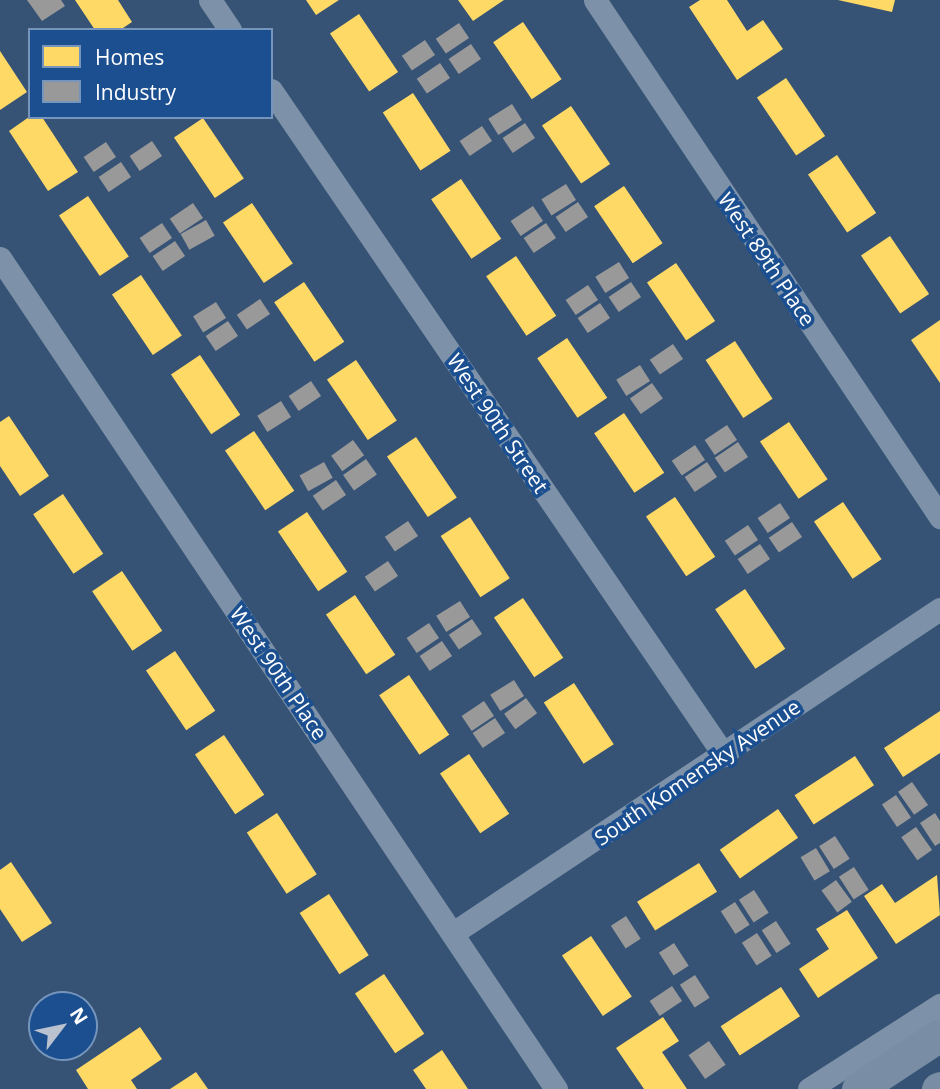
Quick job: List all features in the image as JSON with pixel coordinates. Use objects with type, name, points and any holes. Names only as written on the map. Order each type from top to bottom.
[{"type":"main road","points":[[858,1089],[940,1035]]},
{"type":"street","points":[[210,0],[229,28]]},
{"type":"street","name":"West 89th Place","points":[[594,0],[940,517]]},
{"type":"street","name":"West 90th Street","points":[[273,93],[724,755]]},
{"type":"street","name":"West 90th Place","points":[[0,258],[555,1089]]},
{"type":"street","name":"South Komensky Avenue","points":[[453,933],[940,609]]},
{"type":"street","points":[[809,1089],[940,1004]]},
{"type":"building: Homes","points":[[75,0],[118,0],[132,22],[123,28],[94,28]]},
{"type":"building: Homes","points":[[306,0],[339,0],[316,15]]},
{"type":"building: Homes","points":[[458,0],[504,0],[473,21]]},
{"type":"building: Homes","points":[[700,0],[727,0],[747,31],[763,20],[783,49],[737,80],[689,7]]},
{"type":"building: Homes","points":[[838,0],[895,0],[892,12]]},
{"type":"building: Homes","points":[[359,14],[398,72],[369,92],[330,34]]},
{"type":"building: Homes","points":[[523,22],[562,79],[532,99],[493,42]]},
{"type":"building: Homes","points":[[0,51],[27,92],[0,110]]},
{"type":"building: Homes","points":[[786,78],[825,136],[796,156],[757,98]]},
{"type":"building: Homes","points":[[413,93],[451,151],[420,170],[383,113]]},
{"type":"building: Homes","points":[[571,106],[610,164],[581,184],[542,126]]},
{"type":"building: Homes","points":[[28,118],[43,119],[78,172],[48,191],[9,131]]},
{"type":"building: Homes","points":[[202,119],[244,179],[215,198],[174,138]]},
{"type":"building: Homes","points":[[837,155],[876,213],[847,233],[808,175]]},
{"type":"building: Homes","points":[[461,179],[501,239],[471,259],[431,199]]},
{"type":"building: Homes","points":[[624,186],[663,243],[633,263],[594,206]]},
{"type":"building: Homes","points":[[88,196],[129,257],[100,276],[59,216]]},
{"type":"building: Homes","points":[[252,203],[293,264],[264,283],[223,223]]},
{"type":"building: Homes","points":[[890,236],[929,294],[900,314],[861,256]]},
{"type":"building: Homes","points":[[516,256],[556,316],[526,336],[486,276]]},
{"type":"building: Homes","points":[[676,263],[715,321],[686,341],[647,283]]},
{"type":"building: Homes","points":[[141,275],[182,336],[153,355],[112,295]]},
{"type":"building: Homes","points":[[304,282],[344,342],[314,362],[274,302]]},
{"type":"building: Homes","points":[[940,320],[940,383],[911,340]]},
{"type":"building: Homes","points":[[567,338],[607,398],[577,418],[537,358]]},
{"type":"building: Homes","points":[[735,341],[773,399],[743,418],[706,360]]},
{"type":"building: Homes","points":[[200,355],[240,415],[211,434],[171,375]]},
{"type":"building: Homes","points":[[356,360],[397,421],[368,440],[327,380]]},
{"type":"building: Homes","points":[[624,413],[664,473],[634,493],[594,433]]},
{"type":"building: Homes","points":[[9,416],[49,476],[20,496],[0,466],[0,422]]},
{"type":"building: Homes","points":[[789,422],[828,479],[799,499],[760,442]]},
{"type":"building: Homes","points":[[254,431],[294,491],[265,510],[225,451]]},
{"type":"building: Homes","points":[[416,437],[457,498],[428,517],[387,457]]},
{"type":"building: Homes","points":[[63,494],[103,554],[73,574],[33,514]]},
{"type":"building: Homes","points":[[675,497],[715,557],[686,576],[646,517]]},
{"type":"building: Homes","points":[[843,502],[882,559],[853,579],[814,522]]},
{"type":"building: Homes","points":[[307,512],[347,572],[318,591],[278,532]]},
{"type":"building: Homes","points":[[470,517],[510,578],[480,597],[441,536]]},
{"type":"building: Homes","points":[[122,571],[162,631],[132,651],[92,591]]},
{"type":"building: Homes","points":[[745,589],[785,649],[755,669],[715,609]]},
{"type":"building: Homes","points":[[355,595],[395,655],[366,674],[326,615]]},
{"type":"building: Homes","points":[[523,598],[563,658],[534,677],[494,618]]},
{"type":"building: Homes","points":[[175,651],[215,711],[186,730],[146,671]]},
{"type":"building: Homes","points":[[409,675],[449,735],[419,755],[379,695]]},
{"type":"building: Homes","points":[[574,683],[614,744],[584,764],[544,703]]},
{"type":"building: Homes","points":[[940,711],[940,753],[903,777],[884,748]]},
{"type":"building: Homes","points":[[224,735],[264,795],[235,814],[195,755]]},
{"type":"building: Homes","points":[[469,754],[509,814],[480,833],[440,774]]},
{"type":"building: Homes","points":[[855,756],[874,785],[814,825],[795,795]]},
{"type":"building: Homes","points":[[778,809],[798,838],[740,878],[720,850]]},
{"type":"building: Homes","points":[[277,813],[317,874],[287,894],[247,833]]},
{"type":"building: Homes","points":[[11,862],[52,923],[22,942],[0,909],[0,870]]},
{"type":"building: Homes","points":[[699,863],[717,892],[655,931],[637,902]]},
{"type":"building: Homes","points":[[937,875],[940,915],[896,944],[864,896],[882,884],[895,903]]},
{"type":"building: Homes","points":[[329,894],[369,955],[339,974],[300,913]]},
{"type":"building: Homes","points":[[847,910],[878,958],[818,998],[799,969],[829,949],[816,929]]},
{"type":"building: Homes","points":[[591,936],[632,997],[603,1016],[562,956]]},
{"type":"building: Homes","points":[[384,974],[424,1034],[395,1053],[355,994]]},
{"type":"building: Homes","points":[[781,987],[800,1016],[740,1056],[721,1026]]},
{"type":"building: Homes","points":[[663,1017],[679,1041],[662,1052],[687,1089],[644,1089],[616,1048]]},
{"type":"building: Homes","points":[[140,1027],[162,1059],[131,1080],[137,1089],[88,1089],[76,1070],[89,1061],[98,1061],[98,1055]]},
{"type":"building: Homes","points":[[442,1050],[468,1089],[426,1089],[413,1070]]},
{"type":"building: Homes","points":[[196,1072],[208,1089],[170,1089]]},
{"type":"building: Industry","points":[[27,0],[61,0],[65,6],[42,21]]},
{"type":"building: Industry","points":[[459,23],[469,38],[446,54],[436,39]]},
{"type":"building: Industry","points":[[425,40],[435,55],[412,71],[402,56]]},
{"type":"building: Industry","points":[[471,44],[481,59],[459,74],[449,59]]},
{"type":"building: Industry","points":[[440,63],[450,78],[427,94],[417,79]]},
{"type":"building: Industry","points":[[512,104],[522,120],[498,135],[488,119]]},
{"type":"building: Industry","points":[[525,123],[535,138],[513,153],[503,138]]},
{"type":"building: Industry","points":[[482,126],[492,141],[470,156],[460,141]]},
{"type":"building: Industry","points":[[152,141],[162,156],[140,171],[130,156]]},
{"type":"building: Industry","points":[[106,142],[116,157],[94,172],[84,157]]},
{"type":"building: Industry","points":[[121,162],[131,177],[109,192],[99,177]]},
{"type":"building: Industry","points":[[566,184],[576,200],[551,215],[541,199]]},
{"type":"building: Industry","points":[[578,202],[588,217],[566,232],[556,217]]},
{"type":"building: Industry","points":[[193,203],[203,218],[180,234],[170,219]]},
{"type":"building: Industry","points":[[533,206],[543,221],[521,236],[511,221]]},
{"type":"building: Industry","points":[[206,220],[215,236],[189,250],[181,234]]},
{"type":"building: Industry","points":[[162,223],[172,238],[150,253],[140,238]]},
{"type":"building: Industry","points":[[546,223],[556,238],[534,253],[524,238]]},
{"type":"building: Industry","points":[[175,241],[185,256],[163,271],[153,256]]},
{"type":"building: Industry","points":[[619,262],[629,278],[605,293],[595,277]]},
{"type":"building: Industry","points":[[631,282],[641,297],[619,312],[609,297]]},
{"type":"building: Industry","points":[[588,285],[598,300],[576,315],[566,300]]},
{"type":"building: Industry","points":[[260,299],[270,314],[247,330],[237,315]]},
{"type":"building: Industry","points":[[216,302],[226,318],[203,332],[193,316]]},
{"type":"building: Industry","points":[[600,303],[610,318],[588,333],[578,318]]},
{"type":"building: Industry","points":[[228,321],[238,336],[216,351],[206,336]]},
{"type":"building: Industry","points":[[673,344],[683,359],[660,375],[650,360]]},
{"type":"building: Industry","points":[[640,365],[650,381],[626,396],[616,380]]},
{"type":"building: Industry","points":[[311,381],[321,396],[299,411],[289,396]]},
{"type":"building: Industry","points":[[652,383],[663,399],[641,414],[630,398]]},
{"type":"building: Industry","points":[[281,401],[291,417],[267,432],[257,416]]},
{"type":"building: Industry","points":[[727,425],[737,440],[715,455],[705,440]]},
{"type":"building: Industry","points":[[353,440],[364,455],[342,471],[331,456]]},
{"type":"building: Industry","points":[[738,442],[748,457],[725,473],[715,458]]},
{"type":"building: Industry","points":[[695,445],[705,460],[682,476],[672,461]]},
{"type":"building: Industry","points":[[366,459],[377,475],[354,491],[343,475]]},
{"type":"building: Industry","points":[[324,462],[333,478],[308,491],[300,476]]},
{"type":"building: Industry","points":[[707,462],[717,477],[695,492],[685,477]]},
{"type":"building: Industry","points":[[336,480],[346,495],[323,511],[313,496]]},
{"type":"building: Industry","points":[[780,503],[790,518],[768,533],[758,518]]},
{"type":"building: Industry","points":[[408,521],[418,536],[395,552],[385,537]]},
{"type":"building: Industry","points":[[792,522],[802,537],[779,553],[769,538]]},
{"type":"building: Industry","points":[[748,525],[758,540],[735,556],[725,541]]},
{"type":"building: Industry","points":[[760,544],[770,559],[748,574],[738,559]]},
{"type":"building: Industry","points":[[388,561],[398,576],[375,592],[365,577]]},
{"type":"building: Industry","points":[[460,601],[470,617],[446,632],[436,616]]},
{"type":"building: Industry","points":[[472,619],[482,634],[459,650],[449,635]]},
{"type":"building: Industry","points":[[429,623],[439,638],[417,653],[407,638]]},
{"type":"building: Industry","points":[[442,641],[452,656],[430,671],[420,656]]},
{"type":"building: Industry","points":[[514,680],[524,696],[500,711],[490,695]]},
{"type":"building: Industry","points":[[526,698],[537,713],[515,729],[504,714]]},
{"type":"building: Industry","points":[[484,701],[494,716],[472,731],[462,716]]},
{"type":"building: Industry","points":[[495,718],[505,733],[483,748],[473,733]]},
{"type":"building: Industry","points":[[912,782],[928,805],[914,815],[898,792]]},
{"type":"building: Industry","points":[[896,795],[911,817],[897,827],[882,805]]},
{"type":"building: Industry","points":[[935,813],[940,821],[940,843],[935,846],[920,823]]},
{"type":"building: Industry","points":[[916,827],[932,850],[917,860],[901,837]]},
{"type":"building: Industry","points":[[835,836],[850,859],[834,869],[819,846]]},
{"type":"building: Industry","points":[[816,848],[830,871],[814,880],[801,857]]},
{"type":"building: Industry","points":[[854,867],[869,890],[854,899],[839,877]]},
{"type":"building: Industry","points":[[836,880],[852,902],[837,912],[821,891]]},
{"type":"building: Industry","points":[[754,890],[769,913],[754,922],[739,900]]},
{"type":"building: Industry","points":[[735,902],[750,925],[735,934],[721,911]]},
{"type":"building: Industry","points":[[626,916],[641,939],[626,948],[611,926]]},
{"type":"building: Industry","points":[[776,921],[791,944],[776,953],[762,930]]},
{"type":"building: Industry","points":[[757,933],[772,956],[757,965],[742,943]]},
{"type":"building: Industry","points":[[674,943],[689,966],[674,975],[659,953]]},
{"type":"building: Industry","points":[[695,975],[710,998],[695,1007],[680,985]]},
{"type":"building: Industry","points":[[672,986],[682,1001],[660,1016],[650,1001]]},
{"type":"building: Industry","points":[[709,1041],[726,1065],[705,1079],[689,1055]]}]
